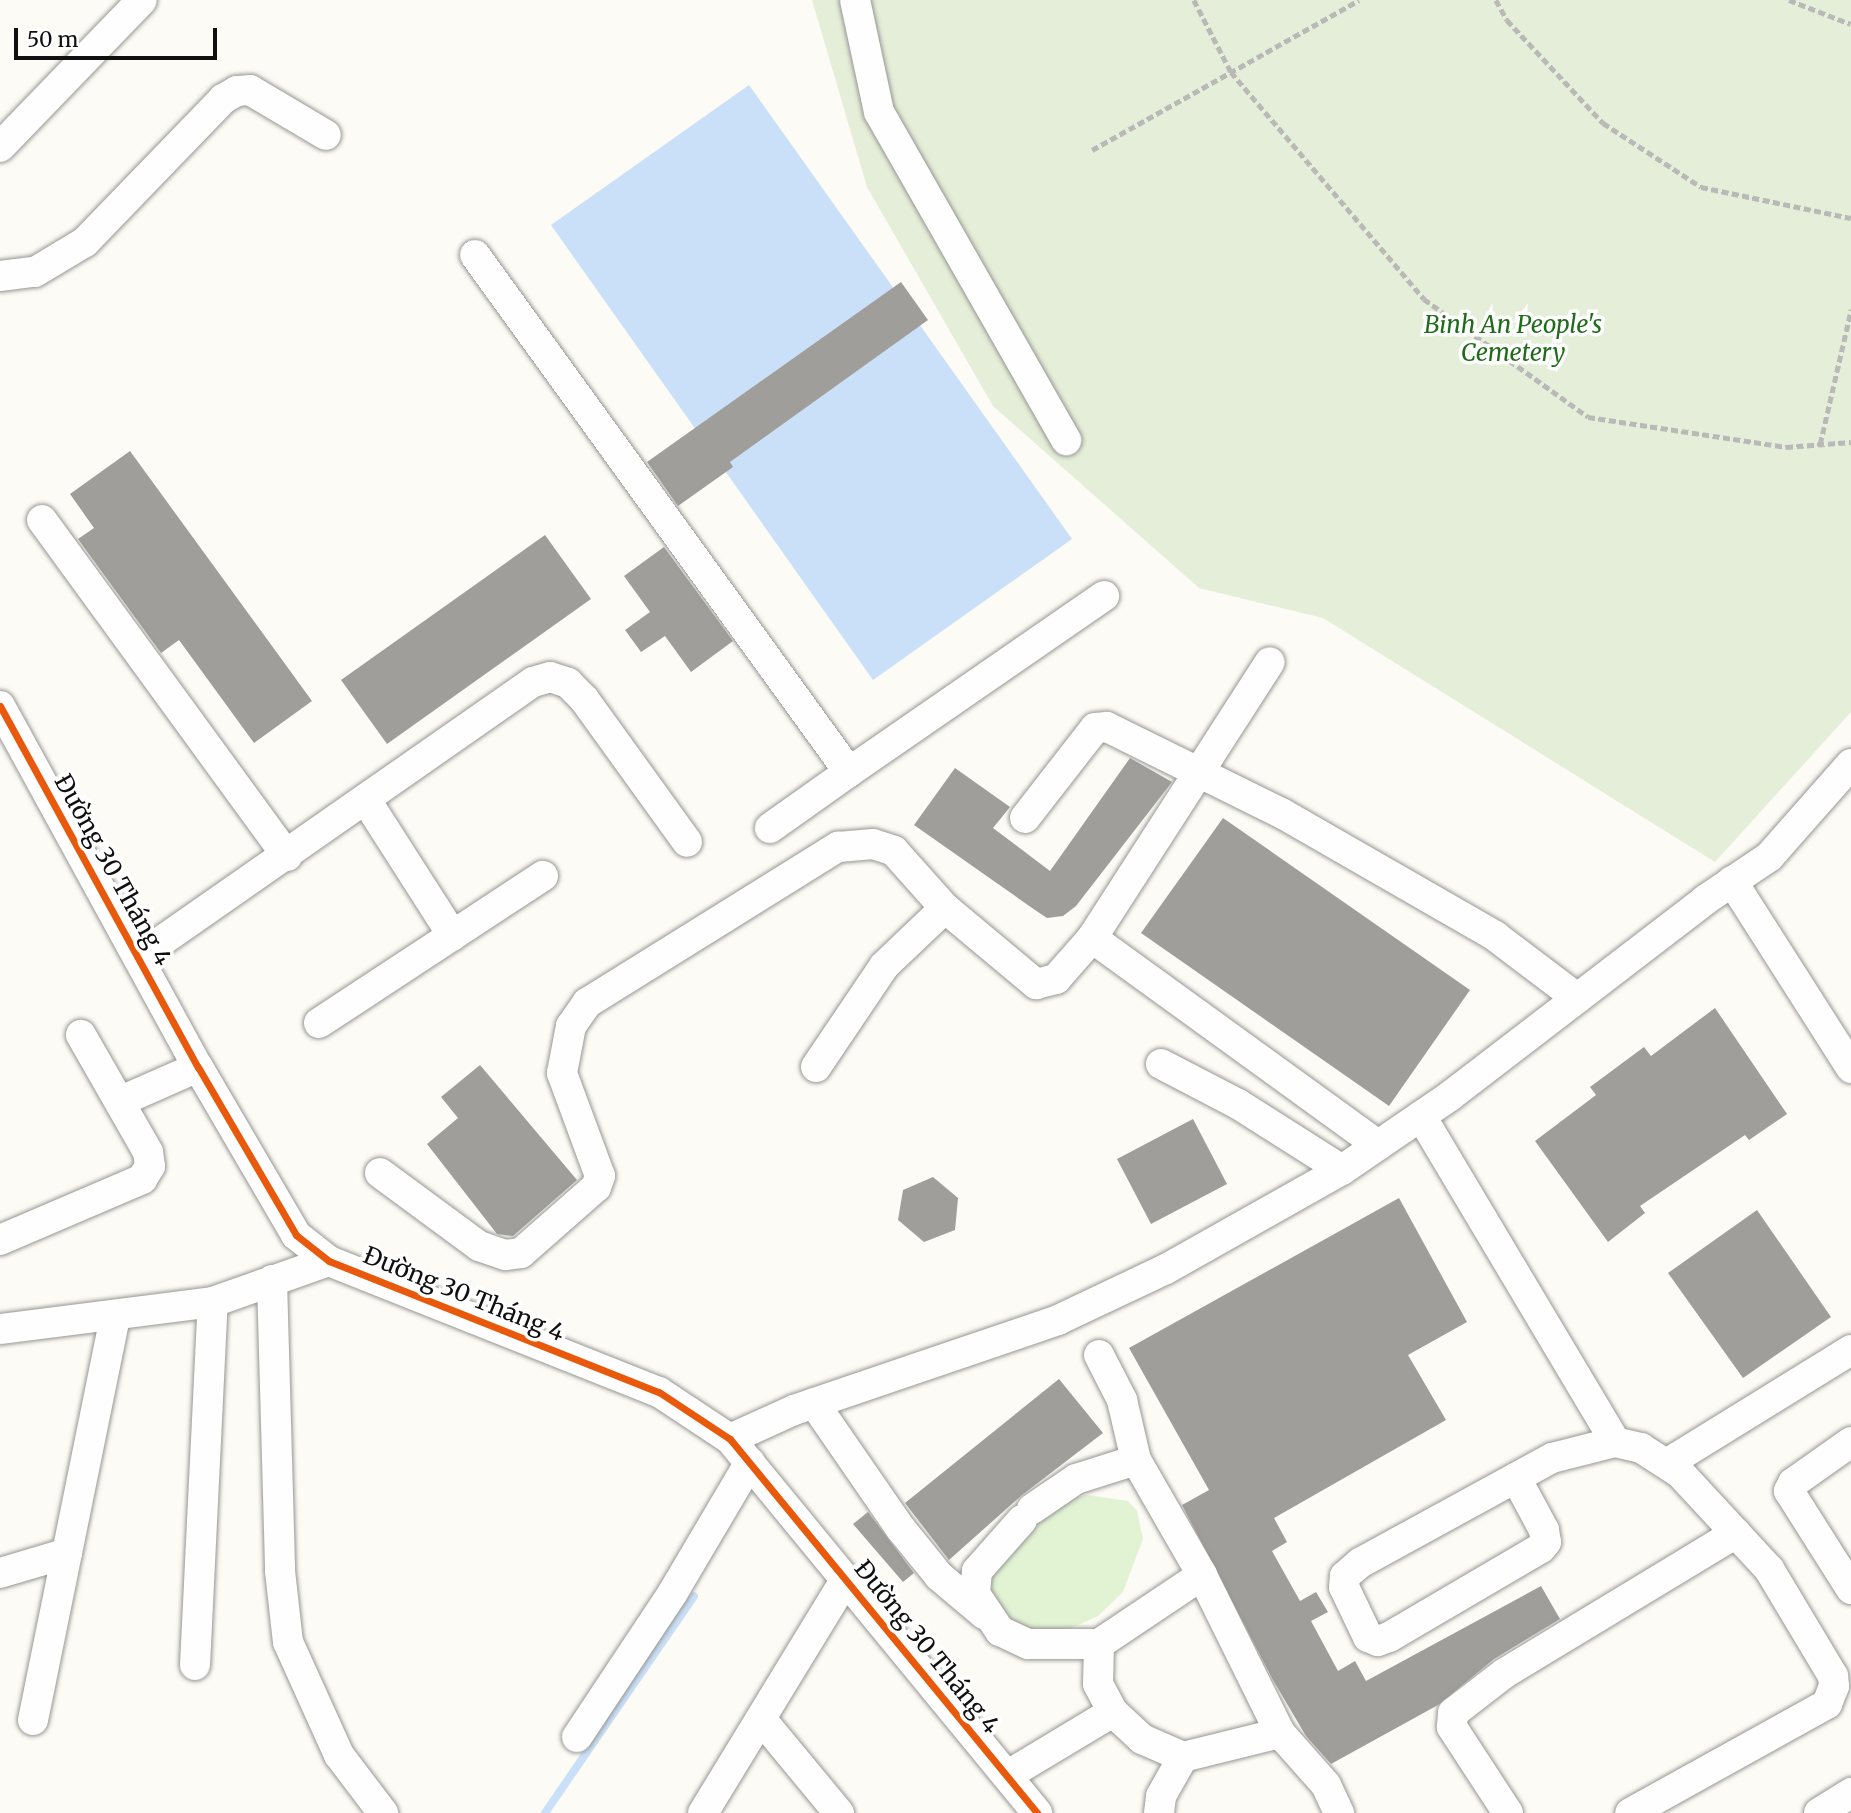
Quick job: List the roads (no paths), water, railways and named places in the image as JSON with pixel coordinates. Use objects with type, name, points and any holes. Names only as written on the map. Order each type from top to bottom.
[{"type":"street","points":[[0,147],[142,0]]},
{"type":"street","points":[[855,0],[879,112],[1066,440]]},
{"type":"street","points":[[0,276],[36,272],[85,243],[223,99],[237,91],[250,90],[326,135]]},
{"type":"street","points":[[475,255],[849,772]]},
{"type":"street","points":[[42,520],[287,856]]},
{"type":"street","points":[[770,828],[1104,596]]},
{"type":"street","points":[[380,1173],[479,1246],[506,1255],[521,1253],[596,1187],[600,1176],[562,1073],[571,1026],[587,1003],[838,847],[873,844],[894,850],[945,908],[1036,984],[1056,979],[1092,938],[1270,663]]},
{"type":"street","points":[[140,956],[533,682],[551,677],[568,683],[584,699],[687,842]]},
{"type":"street","name":"Đường 30 Tháng 4","points":[[0,706],[140,956],[198,1067],[296,1236],[329,1261],[659,1392],[730,1439],[1037,1813]]},
{"type":"street","points":[[1025,818],[1101,725],[1283,814],[1495,936],[1577,998]]},
{"type":"street","points":[[730,1439],[814,1403],[1058,1320],[1166,1269],[1342,1170],[1420,1116],[1732,881],[1769,857],[1851,764]]},
{"type":"street","points":[[366,800],[453,936]]},
{"type":"street","points":[[319,1023],[543,876]]},
{"type":"street","points":[[1732,881],[1851,1068]]},
{"type":"street","points":[[816,1067],[884,966],[945,908]]},
{"type":"street","points":[[1092,938],[1378,1145]]},
{"type":"street","points":[[0,1240],[142,1179],[150,1166],[148,1152],[81,1035]]},
{"type":"street","points":[[1161,1065],[1238,1104],[1342,1170]]},
{"type":"street","points":[[121,1101],[198,1067]]},
{"type":"street","points":[[1420,1116],[1615,1442]]},
{"type":"street","points":[[0,1329],[115,1317],[213,1302],[329,1261]]},
{"type":"street","points":[[272,1280],[279,1571],[288,1642],[339,1755],[383,1813]]},
{"type":"street","points":[[195,1664],[213,1302]]},
{"type":"street","points":[[33,1720],[115,1317]]},
{"type":"street","points":[[1668,1463],[1851,1350]]},
{"type":"street","points":[[1099,1355],[1122,1400],[1136,1460],[1202,1575],[1280,1733],[1326,1785],[1339,1813]]},
{"type":"street","points":[[814,1403],[901,1529],[939,1576],[985,1614],[1000,1631],[1028,1644],[1099,1644],[1202,1575]]},
{"type":"street","points":[[1516,1478],[1544,1530],[1546,1542],[1541,1548],[1388,1637],[1378,1641],[1368,1637],[1348,1602],[1345,1576],[1360,1563],[1552,1458],[1615,1442],[1641,1447],[1668,1463],[1736,1533],[1775,1578],[1843,1678],[1827,1704],[1630,1813]]},
{"type":"street","points":[[1851,1442],[1793,1483],[1789,1491],[1851,1589]]},
{"type":"street","points":[[985,1614],[975,1594],[978,1571],[1027,1515],[1076,1479],[1136,1460]]},
{"type":"street","points":[[577,1737],[672,1594],[750,1462]]},
{"type":"street","points":[[1508,1813],[1452,1727],[1452,1713],[1505,1672],[1736,1533]]},
{"type":"street","points":[[0,1573],[67,1553]]},
{"type":"street","points":[[703,1813],[846,1579]]},
{"type":"street","points":[[1099,1644],[1098,1684],[1113,1712],[1142,1738],[1182,1757],[1280,1733]]},
{"type":"street","points":[[1008,1775],[1113,1712]]},
{"type":"street","points":[[762,1720],[839,1813]]},
{"type":"street","points":[[1159,1813],[1161,1796],[1182,1757]]},
{"type":"street","points":[[1819,1813],[1851,1793]]},
{"type":"water","points":[[749,85],[1072,539],[873,680],[551,225]]},
{"type":"waterway","points":[[545,1813],[694,1596]]},
{"type":"park label","name":"Binh An People's Cemetery","points":[[1513,339]]}]
